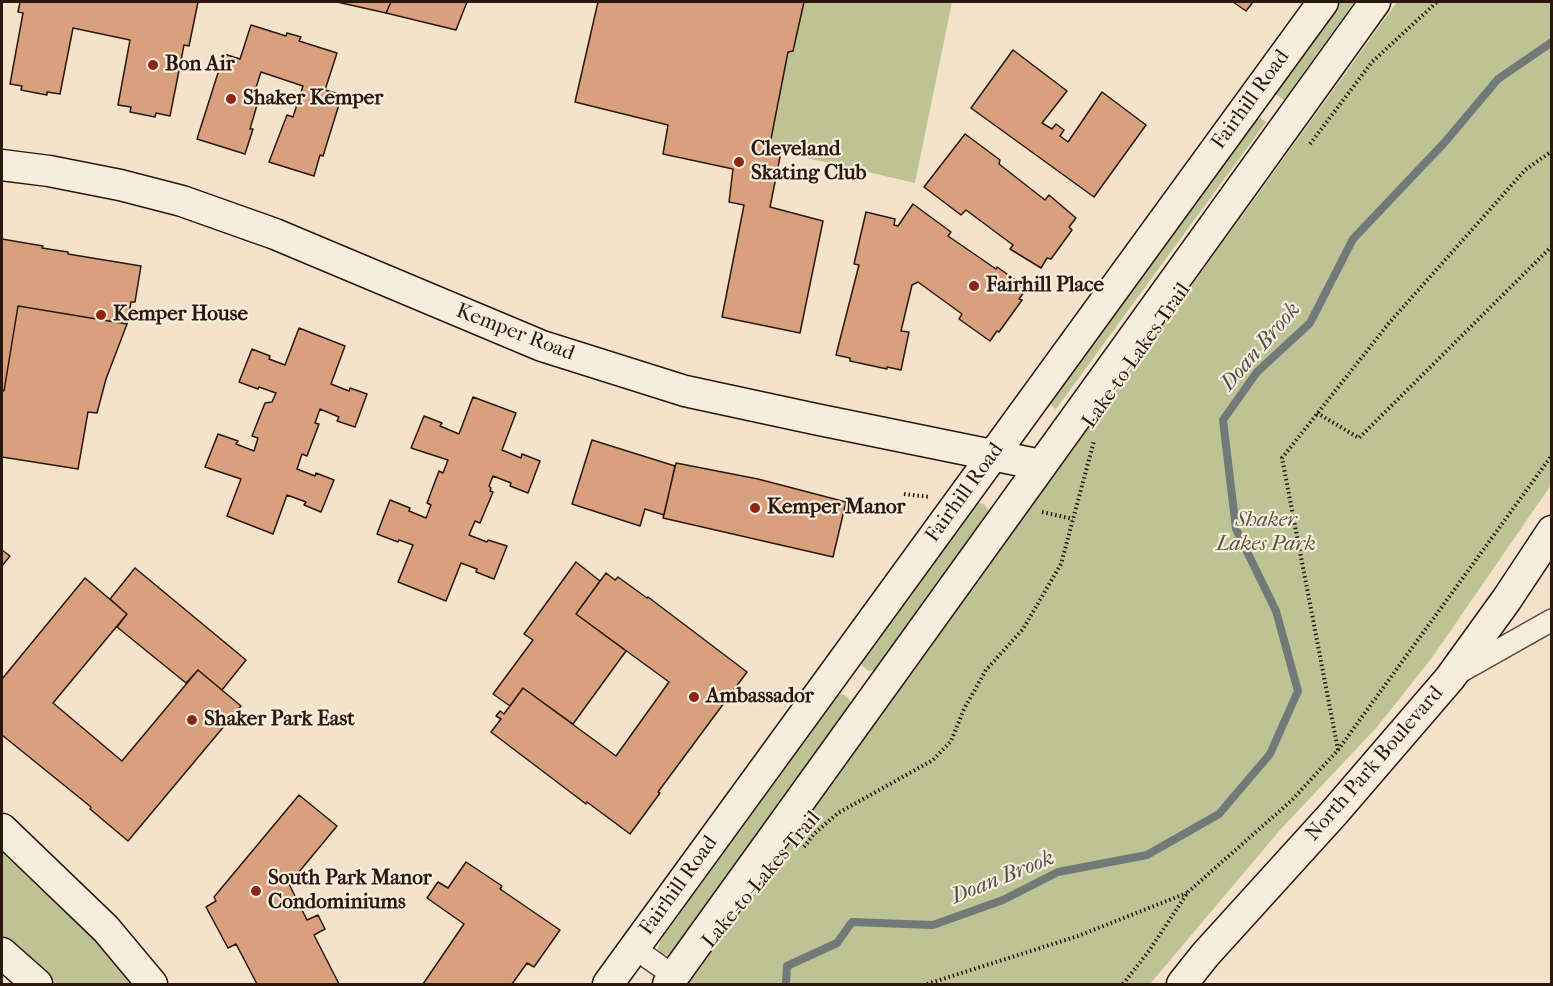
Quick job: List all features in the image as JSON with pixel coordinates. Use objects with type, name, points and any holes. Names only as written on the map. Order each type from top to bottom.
[{"type":"main road","name":"Fairhill Road","points":[[608,984],[1323,2]]},
{"type":"main road","name":"Fairhill Road","points":[[671,980],[1375,2]]},
{"type":"main road","points":[[1256,94],[1292,118]]},
{"type":"main road","name":"Kemper Road","points":[[2,165],[120,185],[182,201],[275,234],[542,346],[685,391],[1041,465]]},
{"type":"main road","name":"North Park Boulevard","points":[[1182,984],[1205,955],[1333,814],[1450,678],[1551,531]]},
{"type":"main road","points":[[838,668],[876,695]]},
{"type":"main road","points":[[2,829],[106,929],[152,984]]},
{"type":"main road","points":[[2,953],[37,984]]},
{"type":"street","points":[[1450,678],[1551,620]]},
{"type":"street","points":[[634,948],[671,980]]},
{"type":"path","points":[[1309,145],[1372,62],[1437,2]]},
{"type":"path","points":[[1338,750],[1282,458],[1389,323],[1525,170],[1551,151]]},
{"type":"path","points":[[1317,413],[1359,438],[1551,246]]},
{"type":"path","name":"Lake-to-Lakes Trail","points":[[799,852],[814,834],[838,813],[933,760],[951,741],[964,709],[986,670],[1023,629],[1061,564],[1096,436]]},
{"type":"path","points":[[1123,984],[1149,951],[1188,892],[1292,800],[1338,750],[1551,455]]},
{"type":"path","points":[[1034,510],[1073,519]]},
{"type":"path","points":[[927,984],[1077,936],[1188,892]]},
{"type":"green space","points":[[804,2],[952,2],[915,183],[769,149],[788,52],[793,50]]},
{"type":"green space","points":[[1339,2],[1354,2],[1284,100],[1274,93]]},
{"type":"green space","name":"Shaker Lakes Park","points":[[1397,2],[1551,2],[1551,485],[1431,659],[1377,727],[1280,830],[1150,984],[686,984]]},
{"type":"green space","points":[[1256,115],[1266,122],[1056,409],[1046,402]]},
{"type":"green space","points":[[974,502],[984,504],[989,511],[987,519],[877,670],[869,671],[862,666],[862,659]]},
{"type":"green space","points":[[842,694],[848,697],[851,703],[849,711],[675,952],[662,954],[658,949],[660,941],[835,696]]},
{"type":"green space","points":[[2,846],[74,912],[134,984],[51,984],[2,934]]},
{"type":"building","name":"Bon Air","points":[[20,2],[198,2],[189,46],[184,45],[170,116],[156,113],[155,117],[130,112],[131,107],[118,105],[130,40],[73,28],[60,94],[47,92],[47,95],[21,90],[22,86],[10,84],[23,13],[18,12]]},
{"type":"building","points":[[337,2],[391,2],[386,13]]},
{"type":"building","points":[[391,2],[467,2],[456,30],[386,13]]},
{"type":"building","name":"Cleveland Skating Club","points":[[598,2],[804,2],[793,51],[788,52],[769,149],[781,152],[770,207],[823,221],[800,333],[722,317],[744,205],[729,202],[733,169],[663,154],[668,125],[575,102]]},
{"type":"building","points":[[1233,2],[1253,2],[1246,11]]},
{"type":"building","name":"Shaker Kemper","points":[[251,25],[286,36],[287,33],[301,37],[299,41],[337,53],[325,90],[342,95],[323,156],[320,155],[314,176],[269,162],[287,115],[293,117],[303,86],[261,72],[251,103],[257,105],[250,129],[253,129],[245,154],[197,139],[224,54],[240,59]]},
{"type":"building","points":[[1013,50],[1067,91],[1042,123],[1052,129],[1056,124],[1064,130],[1060,136],[1068,142],[1102,92],[1146,125],[1094,197],[971,108]]},
{"type":"building","points":[[965,134],[1000,160],[999,164],[1045,200],[1049,195],[1076,218],[1069,227],[1072,230],[1051,259],[1047,258],[1041,268],[1010,249],[1013,245],[966,210],[961,215],[924,187]]},
{"type":"building","name":"Fairhill Place","points":[[913,204],[951,232],[948,236],[1027,288],[1019,299],[1022,300],[990,341],[959,319],[962,314],[918,282],[912,285],[901,331],[909,332],[901,370],[850,361],[850,358],[836,355],[859,265],[854,264],[866,212],[895,219],[894,225],[898,226]]},
{"type":"building","name":"Kemper House","points":[[2,239],[43,246],[42,248],[68,252],[68,254],[141,266],[135,302],[131,302],[127,324],[18,306],[4,391],[2,391]]},
{"type":"building","points":[[18,306],[127,324],[106,379],[97,413],[88,412],[78,469],[2,457],[2,391],[4,391]]},
{"type":"building","points":[[299,328],[345,346],[331,384],[349,391],[350,388],[367,394],[355,427],[337,421],[339,417],[320,409],[315,423],[319,424],[307,456],[302,454],[297,469],[334,480],[321,512],[304,505],[306,502],[287,495],[273,534],[227,516],[241,479],[205,467],[218,434],[238,441],[236,444],[254,451],[258,438],[252,436],[265,403],[272,402],[276,393],[239,382],[252,349],[285,365]]},
{"type":"building","points":[[473,397],[516,413],[502,450],[521,458],[522,454],[540,461],[528,493],[493,476],[489,486],[490,491],[493,492],[480,523],[475,521],[469,535],[507,546],[494,579],[461,563],[446,601],[398,582],[413,545],[377,534],[390,500],[426,518],[431,505],[427,503],[439,471],[443,473],[448,460],[411,448],[424,416],[442,423],[440,426],[459,434]]},
{"type":"building","points":[[592,440],[675,466],[664,515],[645,509],[640,526],[572,504]]},
{"type":"building","name":"Kemper Manor","points":[[676,463],[758,479],[846,502],[833,557],[663,518]]},
{"type":"building","points":[[2,550],[10,556],[2,566]]},
{"type":"building","points":[[576,562],[600,581],[576,614],[626,651],[573,724],[523,688],[510,706],[493,694],[533,640],[524,634]]},
{"type":"building","points":[[135,568],[246,660],[222,690],[198,670],[186,683],[117,627],[127,614],[110,599]]},
{"type":"building","name":"Ambassador","points":[[606,573],[615,580],[618,577],[648,597],[747,672],[658,792],[660,793],[630,834],[587,802],[586,804],[491,732],[501,719],[496,716],[500,711],[504,714],[523,688],[616,756],[669,682],[576,614]]},
{"type":"building","name":"Shaker Park East","points":[[85,578],[127,614],[53,703],[122,761],[198,670],[241,706],[128,841],[90,809],[91,807],[2,735],[2,679]]},
{"type":"building","name":"South Park Manor Condominiums","points":[[299,795],[337,826],[289,884],[307,920],[318,915],[325,929],[314,935],[339,984],[257,984],[236,944],[228,948],[206,907],[216,901],[214,897]]},
{"type":"building","name":"South Park Manor Condominiums","points":[[466,862],[502,886],[500,889],[560,930],[534,967],[527,963],[512,984],[423,984],[464,924],[427,898],[438,882],[448,888]]},
{"type":"waterway","name":"Doan Brook","points":[[786,984],[787,966],[837,943],[852,922],[933,925],[1003,900],[1058,872],[1147,855],[1219,814],[1270,754],[1298,691],[1276,611],[1236,529],[1223,420],[1257,372],[1310,323],[1353,239],[1445,142],[1498,79],[1552,42]]},
{"type":"place","name":"Bon Air","points":[[153,65]]},
{"type":"place","name":"Shaker Kemper","points":[[231,99]]},
{"type":"place","name":"Cleveland Skating Club","points":[[739,162]]},
{"type":"place","name":"Fairhill Place","points":[[974,286]]},
{"type":"place","name":"Kemper House","points":[[101,315]]},
{"type":"place","name":"Kemper Manor","points":[[755,508]]},
{"type":"place","name":"Ambassador","points":[[694,697]]},
{"type":"place","name":"Shaker Park East","points":[[192,720]]},
{"type":"place","name":"South Park Manor Condominiums","points":[[256,891]]}]
